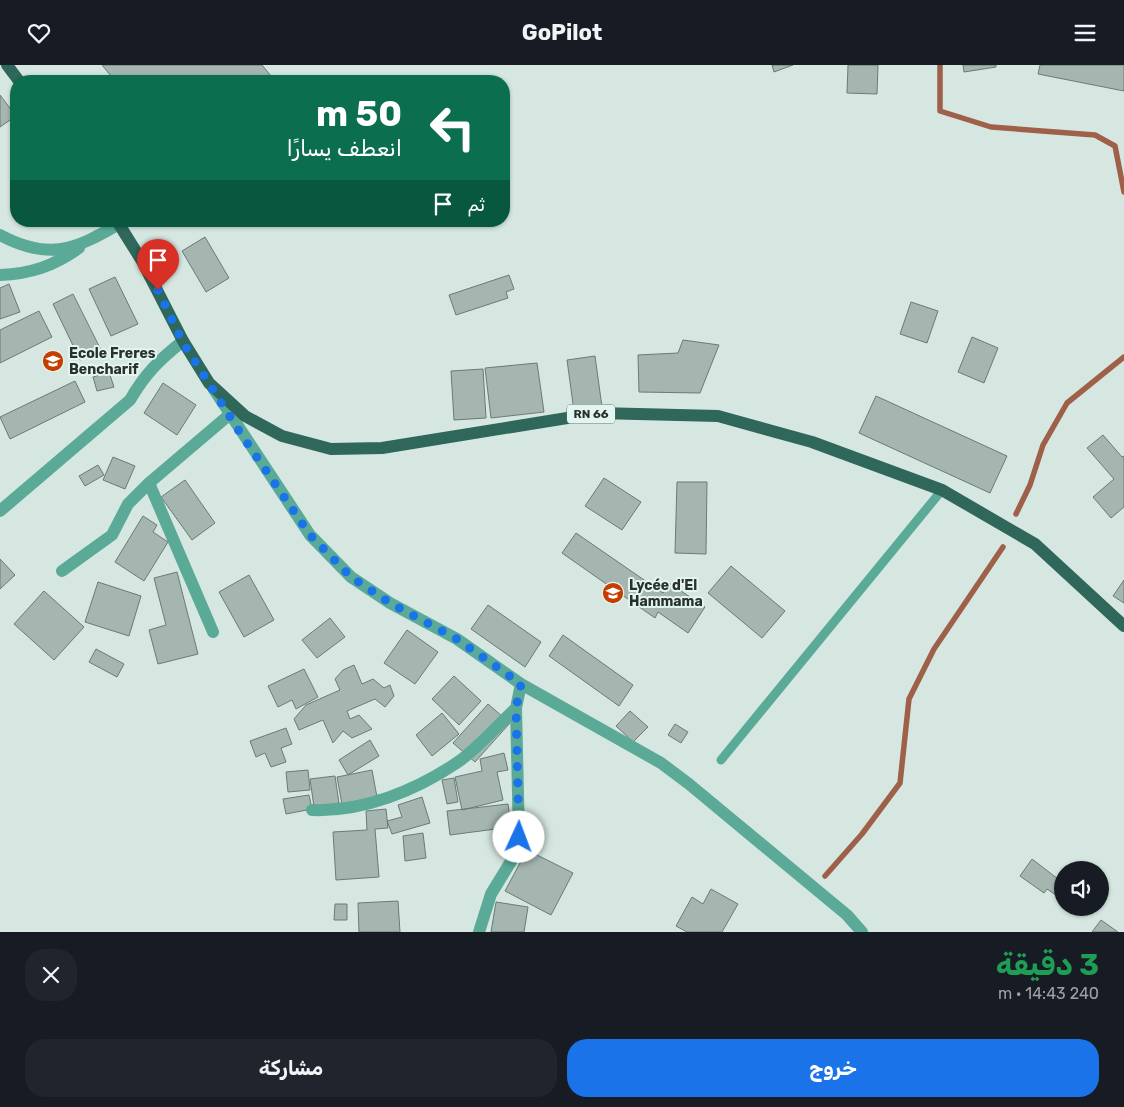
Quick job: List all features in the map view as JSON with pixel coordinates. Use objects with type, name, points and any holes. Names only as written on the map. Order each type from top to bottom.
[{"type":"main road","name":"RN 66","points":[[121,227],[142,261],[182,341],[209,383],[252,420],[282,436],[331,449],[382,448],[598,413],[718,416],[812,443],[942,490],[1035,544],[1124,625]]},
{"type":"street","points":[[0,275],[39,270],[60,262],[110,227]]},
{"type":"street","points":[[0,235],[34,250],[61,250],[84,244]]},
{"type":"street","points":[[0,511],[130,400],[154,365],[182,341]]},
{"type":"street","points":[[209,383],[310,535],[351,577],[390,603],[457,639],[521,684],[661,763],[682,778],[847,915],[862,932]]},
{"type":"street","points":[[62,571],[112,535],[128,504],[149,483],[229,415]]},
{"type":"street","points":[[149,483],[213,632]]},
{"type":"street","points":[[479,932],[491,894],[514,858],[519,837],[516,708],[521,684]]},
{"type":"street","points":[[312,811],[331,811],[381,800],[414,787],[459,762],[516,708]]},
{"type":"lane","points":[[721,760],[942,490]]},
{"type":"building","points":[[102,65],[262,65],[270,75],[110,75]]},
{"type":"building","points":[[772,65],[793,65],[774,72]]},
{"type":"building","points":[[848,65],[878,65],[877,94],[847,93]]},
{"type":"building","points":[[963,65],[996,65],[996,67],[964,72]]},
{"type":"building","points":[[1040,65],[1124,65],[1124,91],[1038,74]]},
{"type":"building","points":[[0,95],[10,108],[10,120],[0,127]]},
{"type":"building","points":[[205,237],[229,278],[206,292],[182,251]]},
{"type":"building","points":[[509,275],[514,289],[506,292],[508,298],[456,315],[449,295]]},
{"type":"building","points":[[115,277],[138,324],[111,336],[89,289]]},
{"type":"building","points":[[9,284],[20,312],[0,319],[0,288]]},
{"type":"building","points":[[73,294],[101,350],[80,360],[53,304]]},
{"type":"building","points":[[911,302],[938,311],[927,343],[900,334]]},
{"type":"building","points":[[39,311],[52,337],[0,363],[0,330]]},
{"type":"building","points":[[972,337],[998,348],[984,383],[958,372]]},
{"type":"building","points":[[683,340],[719,345],[700,393],[639,392],[638,355],[678,353]]},
{"type":"building","points":[[595,356],[602,407],[574,411],[567,360]]},
{"type":"building","points":[[537,363],[544,412],[491,418],[485,368]]},
{"type":"building","points":[[483,369],[486,418],[454,420],[451,371]]},
{"type":"building","points":[[109,372],[114,387],[97,391],[93,377]]},
{"type":"building","points":[[75,381],[85,402],[10,439],[0,417]]},
{"type":"building","points":[[163,383],[196,405],[177,435],[144,413]]},
{"type":"building","points":[[876,396],[1007,456],[990,493],[859,433]]},
{"type":"building","points":[[1103,435],[1122,457],[1124,456],[1124,507],[1111,518],[1093,497],[1114,479],[1087,448]]},
{"type":"building","points":[[113,457],[135,466],[125,489],[103,480]]},
{"type":"building","points":[[98,465],[104,475],[85,486],[79,476]]},
{"type":"building","points":[[604,478],[641,502],[622,530],[585,506]]},
{"type":"building","points":[[185,480],[215,523],[192,540],[161,497]]},
{"type":"building","points":[[677,482],[707,482],[706,554],[675,553]]},
{"type":"building","points":[[143,516],[157,525],[153,532],[168,542],[144,581],[115,562]]},
{"type":"building","points":[[576,533],[663,593],[669,583],[705,607],[688,633],[658,612],[655,618],[562,553]]},
{"type":"building","points":[[0,559],[15,575],[0,589]]},
{"type":"building","points":[[731,566],[785,611],[762,638],[708,593]]},
{"type":"building","points":[[177,572],[198,654],[158,664],[149,630],[166,625],[154,578]]},
{"type":"building","points":[[249,575],[274,620],[244,637],[219,592]]},
{"type":"building","points":[[1124,580],[1124,603],[1113,596]]},
{"type":"building","points":[[98,582],[141,596],[129,636],[85,622]]},
{"type":"building","points":[[44,591],[84,627],[54,660],[14,624]]},
{"type":"building","points":[[488,605],[541,642],[525,667],[471,629]]},
{"type":"building","points":[[330,618],[345,637],[317,658],[302,640]]},
{"type":"building","points":[[407,630],[438,652],[415,684],[384,663]]},
{"type":"building","points":[[563,635],[633,685],[619,706],[549,656]]},
{"type":"building","points":[[96,649],[124,664],[117,677],[89,662]]},
{"type":"building","points":[[354,665],[362,684],[373,679],[384,688],[390,685],[394,696],[385,707],[375,699],[347,711],[350,719],[359,715],[372,729],[352,738],[343,731],[333,743],[323,720],[299,730],[294,719],[306,705],[340,690],[335,679],[343,670]]},
{"type":"building","points":[[304,669],[318,697],[296,709],[292,700],[278,707],[268,686]]},
{"type":"building","points":[[454,676],[481,701],[459,725],[432,699]]},
{"type":"building","points":[[488,704],[510,723],[475,762],[453,743]]},
{"type":"building","points":[[630,711],[648,727],[633,742],[616,726]]},
{"type":"building","points":[[442,713],[459,734],[432,756],[416,735]]},
{"type":"building","points":[[675,724],[688,732],[681,743],[668,735]]},
{"type":"building","points":[[286,728],[292,744],[281,748],[286,762],[271,767],[265,753],[256,757],[250,741]]},
{"type":"building","points":[[370,740],[379,756],[348,775],[339,760]]},
{"type":"building","points":[[504,753],[508,770],[497,772],[503,800],[462,810],[455,777],[482,771],[480,759]]},
{"type":"building","points":[[308,770],[310,790],[288,792],[286,772]]},
{"type":"building","points":[[372,770],[377,797],[342,804],[337,777]]},
{"type":"building","points":[[335,776],[339,803],[314,807],[310,779]]},
{"type":"building","points":[[454,778],[458,802],[447,804],[442,780]]},
{"type":"building","points":[[309,795],[312,809],[286,814],[283,799]]},
{"type":"building","points":[[422,797],[430,823],[392,834],[387,821],[402,817],[398,805]]},
{"type":"building","points":[[508,804],[511,827],[450,835],[447,811]]},
{"type":"building","points":[[386,809],[388,828],[375,829],[379,877],[336,880],[333,832],[367,830],[366,811]]},
{"type":"building","points":[[423,833],[426,858],[405,861],[403,836]]},
{"type":"building","points":[[527,850],[573,873],[551,915],[505,891]]},
{"type":"building","points":[[1032,859],[1054,876],[1054,894],[1047,889],[1044,893],[1020,876]]},
{"type":"building","points":[[711,889],[738,904],[722,932],[687,932],[676,926],[692,897],[703,904]]},
{"type":"building","points":[[398,901],[400,932],[359,932],[358,903]]},
{"type":"building","points":[[496,902],[528,907],[524,932],[491,932]]},
{"type":"building","points":[[335,904],[347,904],[347,920],[334,920]]},
{"type":"building","points":[[1101,920],[1118,932],[1092,932]]},
{"type":"waterway","points":[[940,65],[940,111],[991,127],[1095,135],[1115,146],[1124,192]]},
{"type":"waterway","points":[[1016,514],[1030,485],[1043,445],[1067,403],[1124,357]]},
{"type":"waterway","points":[[825,876],[862,834],[900,783],[909,699],[934,649],[1003,547]]},
{"type":"place","name":"Ecole Freres Bencharif","points":[[53,361]]},
{"type":"place","name":"Lycée d'El Hammama","points":[[613,593]]},
{"type":"route","points":[[158,290],[182,341],[229,415],[310,535],[325,552],[351,577],[390,603],[457,639],[521,684],[516,708],[520,812],[519,837]]}]
